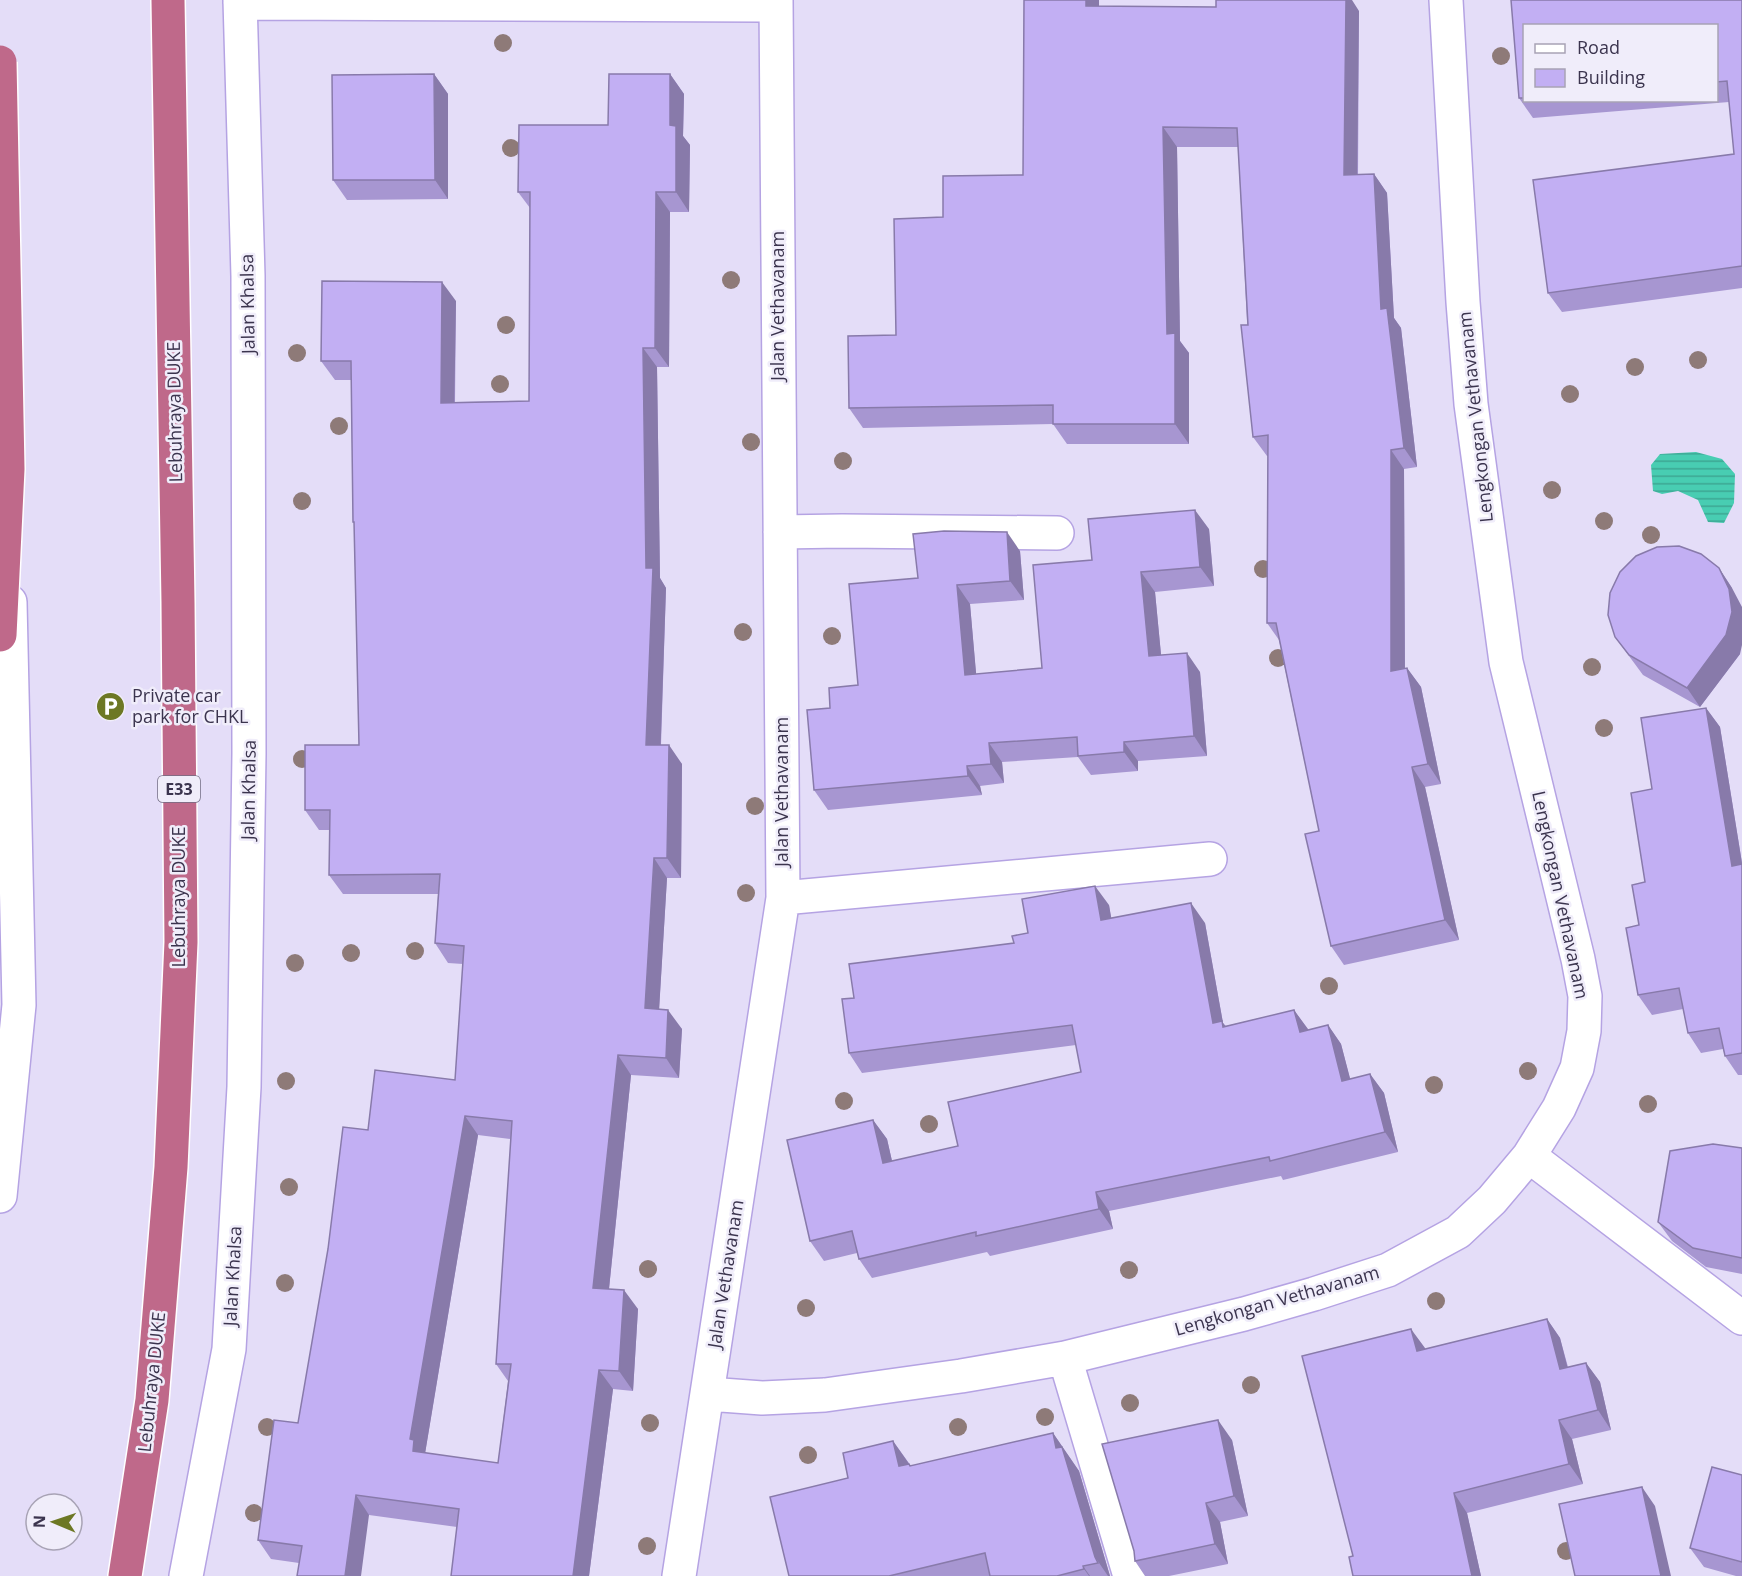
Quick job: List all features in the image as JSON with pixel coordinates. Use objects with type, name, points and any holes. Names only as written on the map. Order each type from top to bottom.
[{"type":"highway","name":"Lebuhraya DUKE","points":[[125,1576],[152,1400],[171,1167],[181,942],[168,0]]},
{"type":"highway","points":[[0,62],[8,469],[0,635]]},
{"type":"street","name":"Lengkongan Vethavanam","points":[[708,1394],[762,1398],[825,1395],[961,1376],[1065,1358],[1244,1314],[1388,1270],[1458,1232],[1492,1200],[1529,1156],[1559,1108],[1577,1068],[1584,1031],[1585,996],[1506,662],[1471,404],[1446,0]]},
{"type":"street","points":[[240,1],[776,2]]},
{"type":"street","name":"Jalan Khalsa","points":[[186,1576],[229,1348],[244,1087],[249,754],[248,300],[240,1]]},
{"type":"street","name":"Jalan Vethavanam","points":[[679,1576],[783,898],[776,2]]},
{"type":"street","points":[[0,459],[9,578],[19,1005],[0,1196]]},
{"type":"street","points":[[780,532],[1057,533]]},
{"type":"street","points":[[783,898],[1210,859]]},
{"type":"street","points":[[1529,1156],[1742,1318]]},
{"type":"street","points":[[1065,1358],[1130,1576]]},
{"type":"shaded area","points":[[1696,452],[1722,459],[1735,474],[1734,503],[1724,523],[1708,522],[1698,500],[1678,491],[1662,494],[1653,491],[1651,465],[1660,454]]},
{"type":"building","points":[[1024,0],[1086,0],[1086,6],[1216,7],[1216,0],[1346,0],[1344,175],[1374,174],[1381,309],[1387,308],[1404,448],[1391,450],[1391,671],[1407,668],[1428,764],[1412,767],[1445,920],[1331,946],[1305,834],[1319,831],[1276,623],[1267,623],[1268,435],[1253,437],[1241,325],[1248,325],[1237,128],[1163,127],[1167,334],[1175,333],[1175,424],[1053,424],[1053,405],[849,408],[848,336],[896,335],[894,219],[943,217],[943,176],[1023,175]]},
{"type":"building","points":[[1511,0],[1742,0],[1742,266],[1548,293],[1533,180],[1734,154],[1727,81],[1718,82],[1718,24],[1523,24],[1523,98],[1519,98]]},
{"type":"building","points":[[434,74],[435,180],[333,180],[332,75]]},
{"type":"building","points":[[609,74],[670,74],[670,125],[676,126],[676,192],[656,192],[655,348],[643,348],[646,568],[653,568],[646,745],[669,745],[667,858],[654,858],[645,1008],[668,1010],[666,1058],[618,1055],[593,1288],[624,1290],[619,1371],[599,1370],[573,1576],[451,1576],[459,1509],[356,1495],[345,1576],[297,1576],[302,1546],[258,1540],[274,1420],[298,1423],[328,1249],[343,1127],[368,1130],[375,1070],[455,1080],[464,946],[435,943],[440,874],[329,875],[330,810],[305,810],[305,745],[359,745],[351,361],[321,361],[322,281],[442,282],[441,403],[529,401],[530,192],[518,192],[519,125],[608,125]],"holes":[[[465,1116],[512,1121],[496,1364],[511,1364],[498,1463],[413,1451],[414,1440],[410,1439]]]},
{"type":"building","points":[[1195,510],[1200,567],[1141,572],[1149,656],[1187,653],[1194,736],[1124,742],[1124,752],[1078,756],[1077,737],[989,743],[991,764],[967,766],[968,776],[814,790],[807,710],[830,708],[829,688],[858,685],[849,584],[918,578],[913,534],[944,531],[1007,532],[1010,581],[957,585],[965,675],[1042,668],[1033,565],[1092,560],[1088,519]]},
{"type":"building","points":[[1679,546],[1701,554],[1719,568],[1729,589],[1732,612],[1726,635],[1687,688],[1629,655],[1615,637],[1608,615],[1610,593],[1620,572],[1636,556],[1657,547]]},
{"type":"building","points":[[1706,708],[1732,866],[1742,864],[1742,1053],[1725,1056],[1719,1028],[1688,1033],[1679,988],[1638,995],[1626,928],[1639,925],[1632,885],[1645,882],[1631,793],[1652,789],[1641,718]]},
{"type":"building","points":[[1095,886],[1101,920],[1191,903],[1213,1023],[1222,1021],[1223,1027],[1294,1010],[1300,1032],[1328,1025],[1342,1081],[1370,1074],[1385,1132],[1270,1161],[1269,1157],[1096,1192],[1099,1209],[976,1236],[976,1232],[859,1259],[852,1231],[810,1241],[787,1140],[873,1120],[883,1163],[958,1146],[948,1102],[1081,1072],[1072,1025],[849,1053],[842,999],[854,998],[849,964],[1014,943],[1012,936],[1028,933],[1022,899]]},
{"type":"building","points":[[1713,1144],[1742,1148],[1742,1258],[1693,1248],[1658,1222],[1670,1151]]},
{"type":"building","points":[[1547,1319],[1560,1369],[1586,1363],[1598,1410],[1559,1420],[1569,1464],[1454,1493],[1472,1576],[1353,1576],[1349,1557],[1353,1556],[1302,1356],[1411,1329],[1417,1351]]},
{"type":"building","points":[[1218,1420],[1234,1496],[1206,1503],[1215,1544],[1135,1561],[1102,1444]]},
{"type":"building","points":[[1053,1433],[1056,1448],[1062,1447],[1098,1563],[1057,1576],[990,1576],[985,1553],[889,1576],[789,1576],[770,1497],[848,1478],[843,1453],[893,1441],[899,1466],[909,1464],[910,1466]]},
{"type":"building","points":[[1712,1467],[1742,1475],[1742,1562],[1690,1548]]},
{"type":"building","points":[[1642,1487],[1661,1576],[1575,1576],[1559,1504]]},
{"type":"place","name":"Private car park for CHKL","points":[[111,706]]}]
